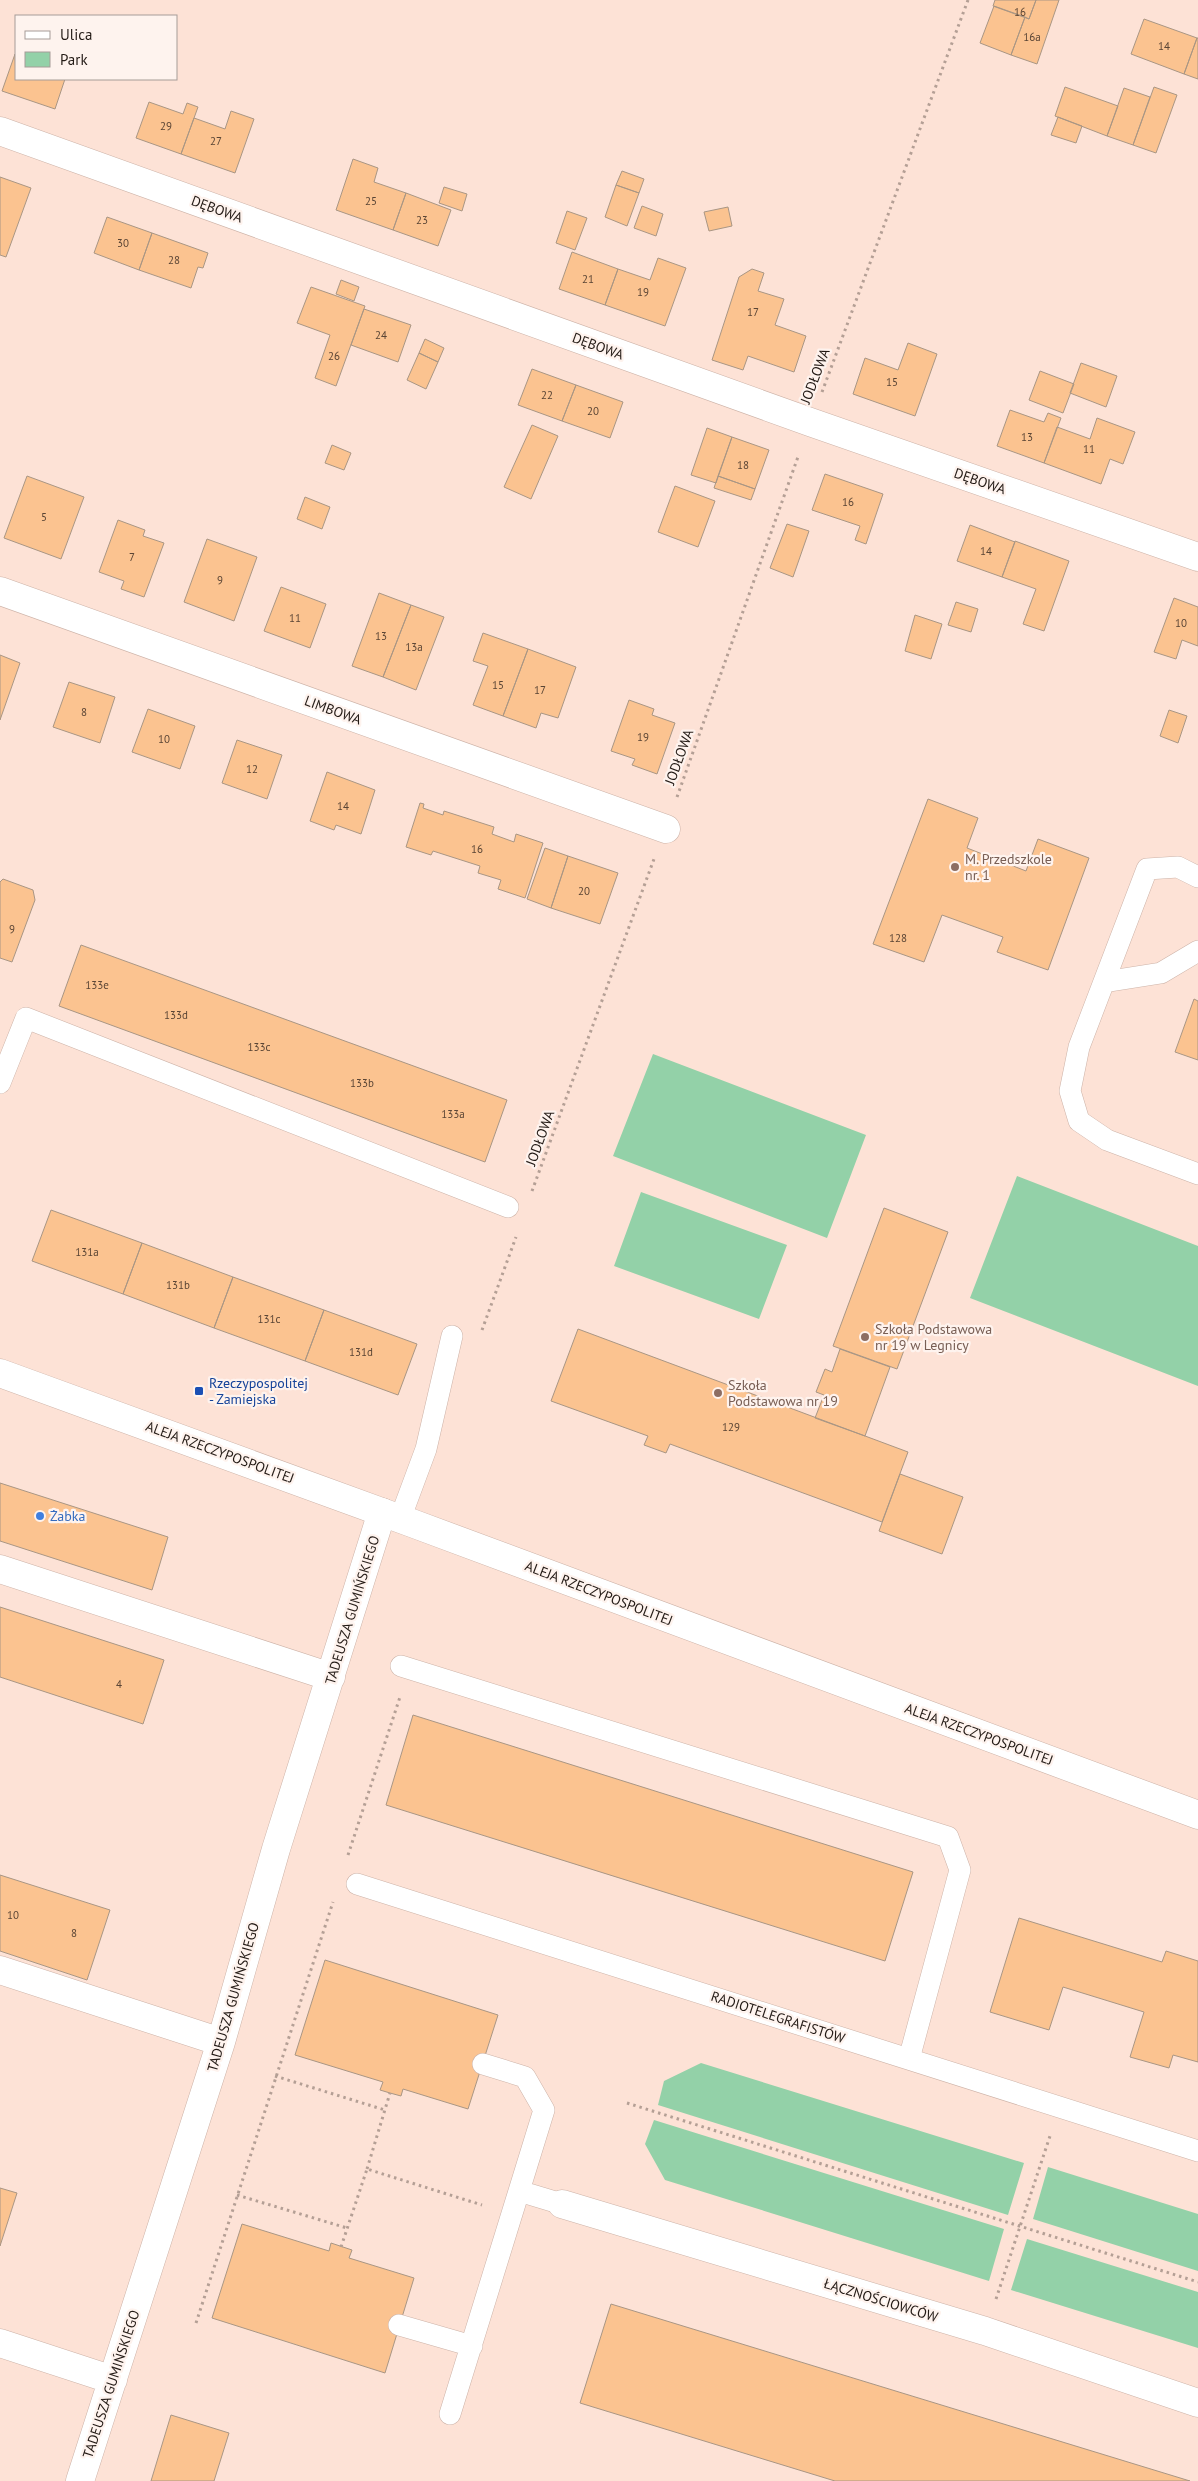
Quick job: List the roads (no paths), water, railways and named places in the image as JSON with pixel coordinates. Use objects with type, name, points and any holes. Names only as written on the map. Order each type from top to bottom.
[{"type":"street","name":"DĘBOWA","points":[[0,131],[810,422],[1198,557]]},
{"type":"street","name":"LIMBOWA","points":[[0,591],[666,829]]},
{"type":"street","name":"ALEJA RZECZYPOSPOLITEJ","points":[[0,1373],[1198,1815]]},
{"type":"street","name":"TADEUSZA GUMIŃSKIEGO","points":[[80,2481],[221,2042],[276,1849],[331,1677],[391,1516]]},
{"type":"street","points":[[0,1569],[331,1677]]},
{"type":"street","points":[[0,1970],[221,2042]]},
{"type":"street","name":"ŁĄCZNOŚCIOWCÓW","points":[[562,2204],[985,2331],[1198,2403]]},
{"type":"street","points":[[0,2343],[113,2380]]},
{"type":"lane","points":[[1198,878],[1178,867],[1147,869],[1079,1047],[1070,1091],[1079,1121],[1108,1140],[1198,1174]]},
{"type":"lane","points":[[1104,982],[1161,973],[1198,951]]},
{"type":"lane","points":[[0,1083],[26,1018],[508,1207]]},
{"type":"lane","points":[[391,1516],[426,1449],[452,1336]]},
{"type":"lane","points":[[405,1667],[948,1838],[960,1870],[909,2059]]},
{"type":"lane","name":"RADIOTELEGRAFISTÓW","points":[[357,1884],[1198,2151]]},
{"type":"lane","points":[[450,2414],[544,2110],[525,2077],[483,2064]]},
{"type":"lane","points":[[519,2191],[562,2204]]},
{"type":"lane","points":[[399,2325],[472,2346]]},
{"type":"place","name":"M. Przedszkole nr. 1","points":[[955,867]]},
{"type":"place","name":"Szkoła Podstawowa nr 19 w Legnicy","points":[[865,1337]]},
{"type":"place","name":"Rzeczypospolitej - Zamiejska","points":[[199,1391]]},
{"type":"place","name":"Szkoła Podstawowa nr 19","points":[[718,1393]]},
{"type":"place","name":"Żabka","points":[[40,1516]]}]
